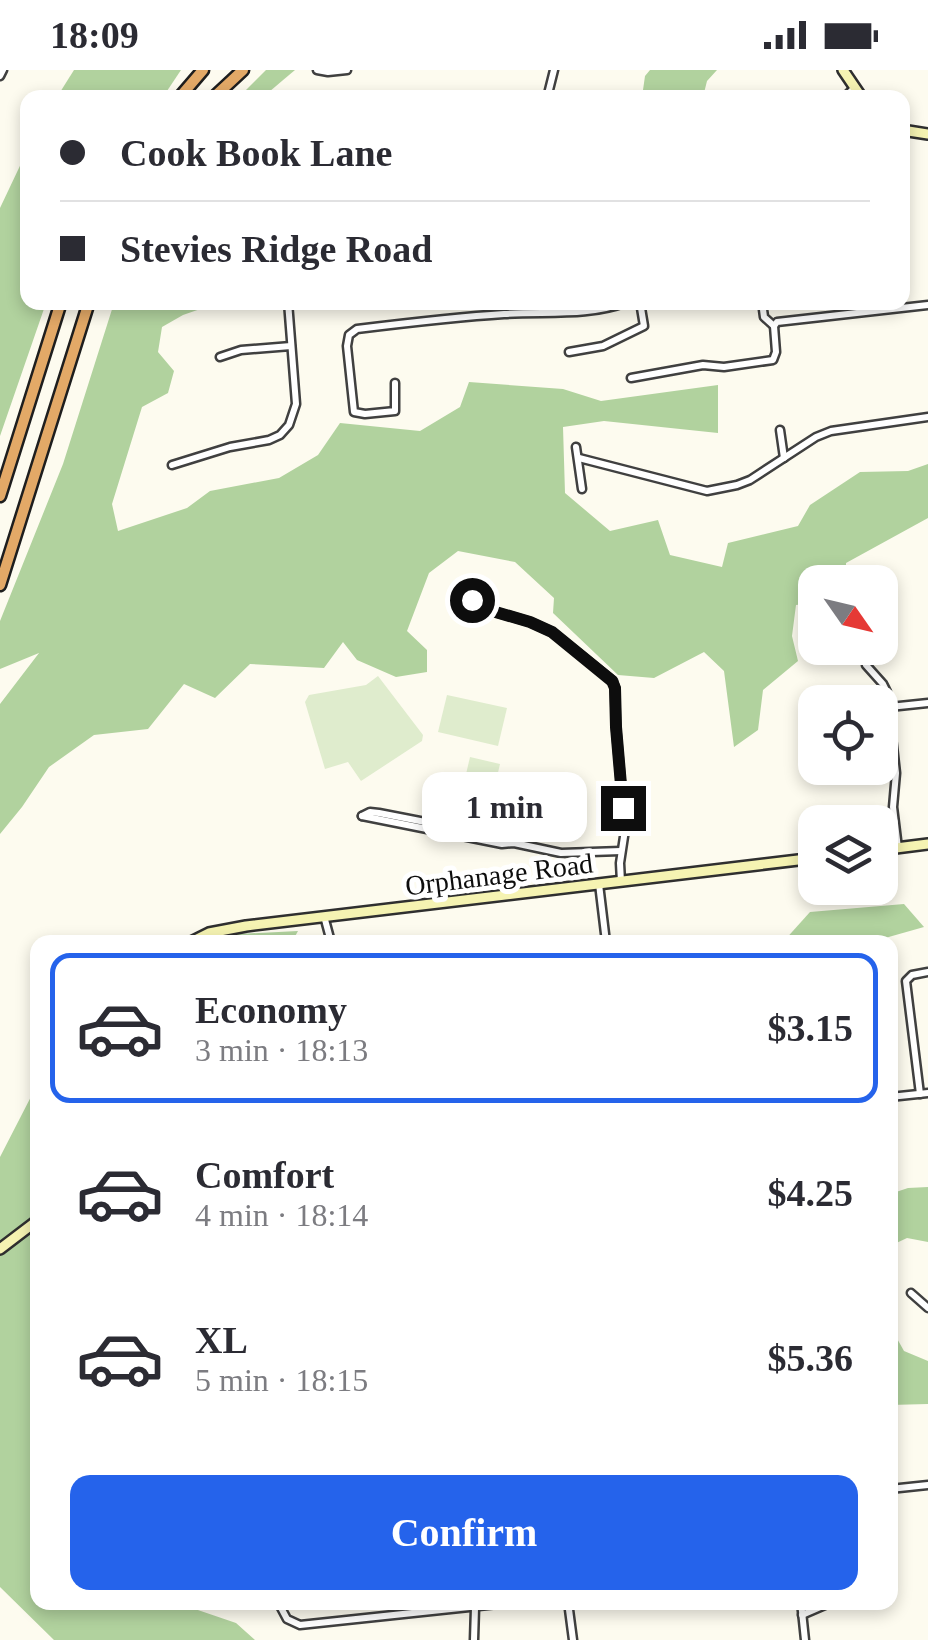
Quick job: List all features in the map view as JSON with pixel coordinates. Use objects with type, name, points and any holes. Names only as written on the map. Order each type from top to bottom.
[{"type":"highway","points":[[186,90],[204,70]]},
{"type":"highway","points":[[218,90],[234,70]]},
{"type":"highway","points":[[220,90],[243,70]]},
{"type":"highway","points":[[0,496],[58,310]]},
{"type":"highway","points":[[0,585],[86,310]]},
{"type":"main road","points":[[843,70],[855,88]]},
{"type":"main road","points":[[898,848],[928,844]]},
{"type":"main road","name":"Orphanage Road","points":[[206,935],[225,928],[798,860]]},
{"type":"main road","points":[[0,1248],[30,1226]]},
{"type":"street","points":[[317,70],[347,70]]},
{"type":"street","points":[[172,465],[269,440],[285,431],[296,404],[289,310]]},
{"type":"street","points":[[395,383],[394,411],[354,412],[347,346],[352,332],[469,317],[602,310]]},
{"type":"street","points":[[569,352],[602,346],[644,326],[641,310]]},
{"type":"street","points":[[631,378],[703,365],[724,367],[773,360],[774,326],[764,317],[763,310]]},
{"type":"street","points":[[774,326],[777,322],[884,310]]},
{"type":"street","points":[[220,357],[241,350],[291,346]]},
{"type":"street","points":[[579,458],[706,491],[750,480],[831,431],[928,417]]},
{"type":"street","points":[[780,430],[784,458]]},
{"type":"street","points":[[576,448],[582,489]]},
{"type":"street","points":[[482,608],[552,632],[612,681],[625,830],[621,882]]},
{"type":"street","points":[[867,665],[883,685]]},
{"type":"street","points":[[898,706],[928,703]]},
{"type":"street","points":[[514,843],[502,837],[378,812],[362,816],[561,852],[622,851]]},
{"type":"street","points":[[599,884],[605,935]]},
{"type":"street","points":[[324,916],[328,935]]},
{"type":"street","points":[[898,1097],[924,1093],[906,982],[912,975],[928,972]]},
{"type":"street","points":[[911,1293],[928,1308]]},
{"type":"street","points":[[898,1488],[928,1484]]},
{"type":"street","points":[[282,1610],[289,1622],[300,1625],[454,1610]]},
{"type":"street","points":[[474,1640],[475,1610]]},
{"type":"street","points":[[569,1610],[573,1640]]},
{"type":"street","points":[[802,1610],[806,1640]]},
{"type":"street","points":[[802,1616],[815,1610]]},
{"type":"green space","points":[[74,70],[181,70],[168,90],[61,90]]},
{"type":"green space","points":[[266,70],[295,70],[271,90],[246,90]]},
{"type":"green space","points":[[650,70],[717,70],[705,90],[643,90]]},
{"type":"green space","points":[[20,166],[20,310],[44,310],[0,436],[0,208]]},
{"type":"green space","points":[[112,310],[197,310],[162,327],[158,352],[174,371],[168,393],[142,407],[112,504],[118,531],[187,508],[210,491],[279,478],[318,455],[340,423],[420,431],[460,407],[469,382],[563,389],[601,401],[718,385],[718,433],[604,421],[563,427],[565,493],[610,531],[658,520],[670,555],[722,567],[728,543],[798,526],[810,505],[860,472],[908,471],[928,464],[928,518],[846,565],[798,565],[798,605],[792,636],[798,661],[763,690],[758,730],[734,747],[724,671],[704,652],[654,678],[618,675],[553,613],[554,598],[515,562],[458,551],[429,573],[407,631],[427,650],[427,672],[396,677],[357,660],[343,642],[324,668],[250,664],[215,698],[184,684],[148,729],[94,735],[49,767],[0,834],[0,704],[39,653],[0,669],[0,621],[63,464]]},
{"type":"green space","points":[[378,676],[423,735],[422,741],[361,781],[348,762],[325,769],[305,702],[309,695],[366,685]]},
{"type":"green space","points":[[447,695],[507,708],[498,746],[438,732]]},
{"type":"green space","points":[[470,757],[500,764],[490,807],[460,800]]},
{"type":"green space","points":[[904,904],[924,927],[896,935],[789,935],[810,912]]},
{"type":"green space","points":[[298,931],[296,935],[234,935]]},
{"type":"green space","points":[[30,1099],[30,1610],[198,1610],[236,1623],[255,1640],[54,1640],[0,1587],[0,1157]]},
{"type":"green space","points":[[928,1187],[928,1242],[907,1238],[898,1242],[898,1191]]},
{"type":"green space","points":[[898,1340],[904,1351],[928,1361],[928,1404],[898,1405]]},
{"type":"route","points":[[472,600],[478,600],[482,608],[552,632],[612,681],[623,808]]}]
